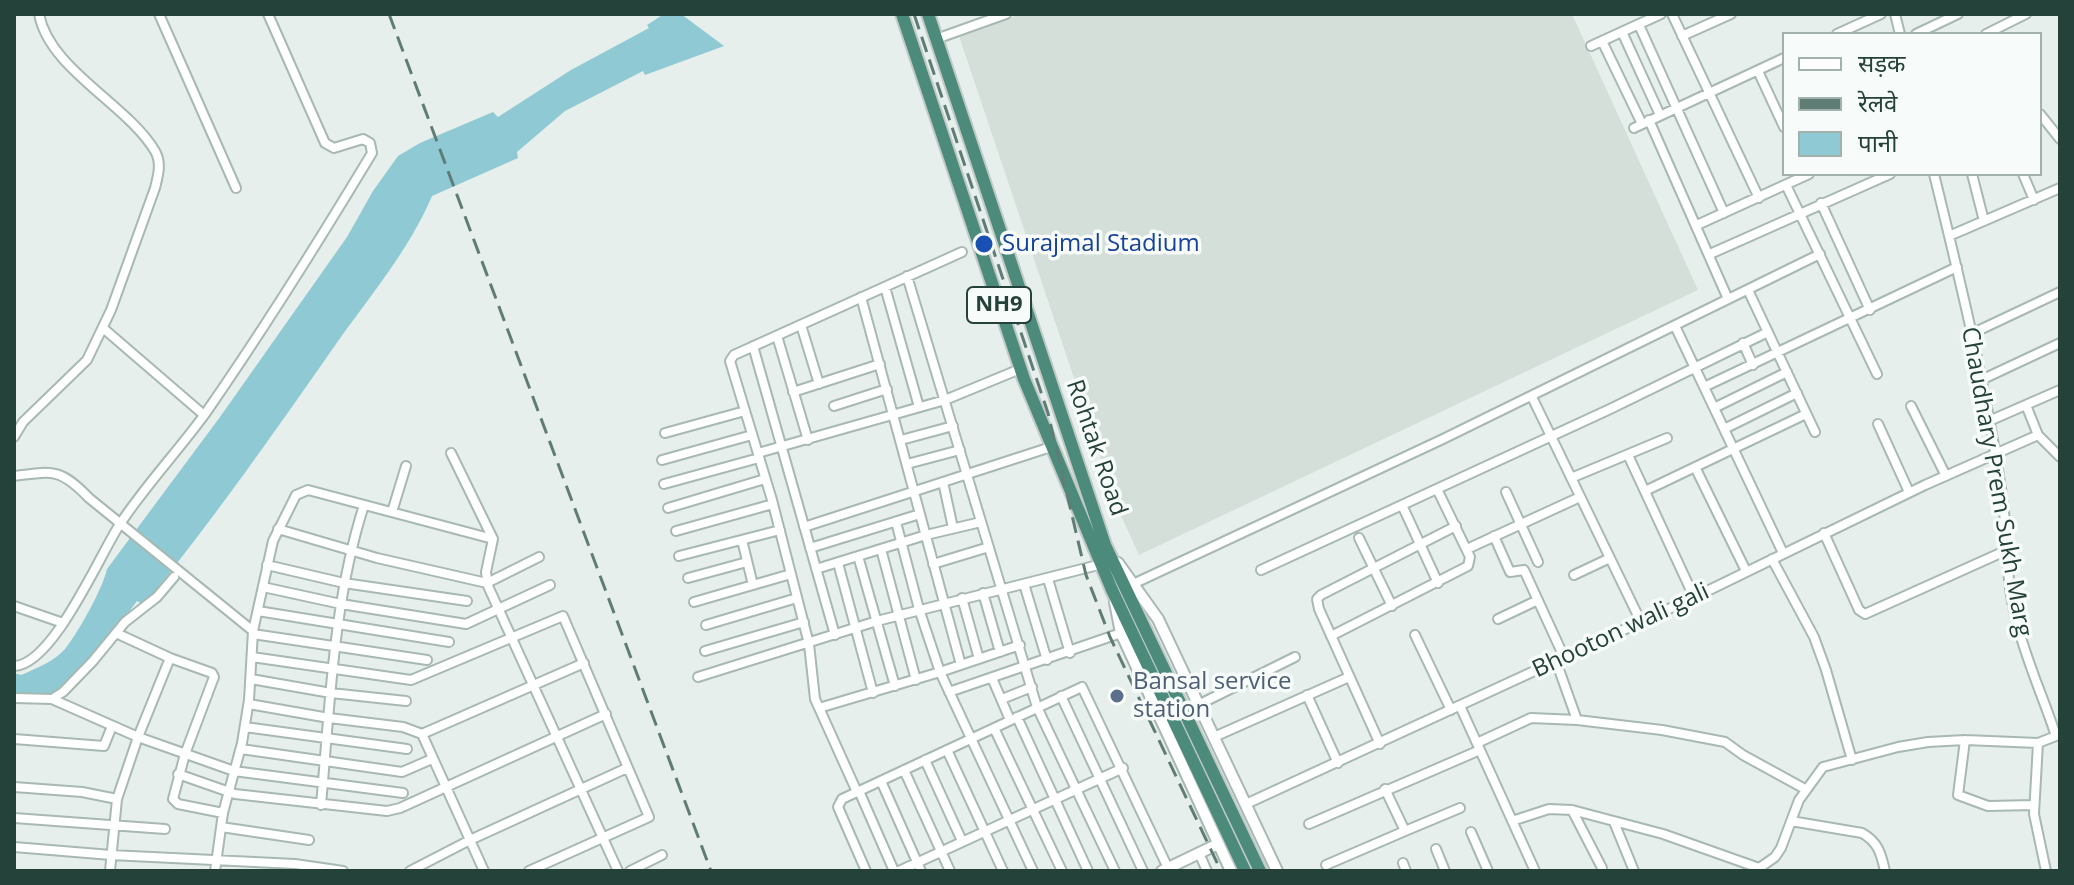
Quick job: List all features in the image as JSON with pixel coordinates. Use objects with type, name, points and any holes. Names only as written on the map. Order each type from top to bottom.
[{"type":"highway","name":"Rohtak Road","points":[[902,14],[1020,369],[1112,590],[1131,627]]},
{"type":"highway","name":"Rohtak Road","points":[[928,14],[1105,545]]},
{"type":"highway","name":"NH9","points":[[1105,545],[1131,627],[1245,871]]},
{"type":"highway","name":"NH9","points":[[1131,627],[1260,871]]},
{"type":"street","points":[[14,437],[23,422],[86,362],[103,328],[155,188],[159,168],[156,153],[57,49],[42,27],[39,14]]},
{"type":"street","points":[[159,14],[236,188]]},
{"type":"street","points":[[14,666],[26,664],[37,657],[63,623],[122,524],[204,415],[372,153],[370,143],[363,139],[334,148],[325,143],[268,14]]},
{"type":"street","points":[[936,39],[1006,14]]},
{"type":"street","points":[[1591,46],[1661,14]]},
{"type":"street","points":[[1672,14],[1759,198]]},
{"type":"street","points":[[1682,36],[1731,14]]},
{"type":"street","points":[[1841,32],[1881,14]]},
{"type":"street","points":[[1920,32],[1958,14]]},
{"type":"street","points":[[1989,32],[2009,18],[2026,14]]},
{"type":"street","points":[[1639,25],[1724,213]]},
{"type":"street","points":[[1622,32],[1660,115]]},
{"type":"street","points":[[1602,41],[1642,124],[1697,225],[1728,299]]},
{"type":"street","points":[[1642,124],[1782,59]]},
{"type":"street","points":[[1758,71],[1782,123]]},
{"type":"street","points":[[2042,116],[2060,139]]},
{"type":"street","points":[[1697,225],[1803,176]]},
{"type":"street","points":[[1710,254],[1885,176]]},
{"type":"street","name":"Chaudhary Prem Sukh Marg","points":[[1934,176],[1989,421],[2003,498],[2005,551],[2015,616],[2058,735]]},
{"type":"street","points":[[1973,176],[1984,221]]},
{"type":"street","points":[[2024,176],[2034,200]]},
{"type":"street","points":[[1786,185],[1877,374]]},
{"type":"street","points":[[1949,236],[2060,188]]},
{"type":"street","points":[[1821,203],[1870,310]]},
{"type":"street","points":[[962,252],[753,346],[734,355],[730,361],[804,622],[819,708],[897,871],[919,867],[941,851],[1123,768]]},
{"type":"street","points":[[1133,584],[1532,397],[1820,254]]},
{"type":"street","points":[[1704,387],[1851,320],[1957,267]]},
{"type":"street","points":[[907,276],[1037,707],[1115,871]]},
{"type":"street","points":[[885,287],[919,407]]},
{"type":"street","points":[[1748,290],[1815,432]]},
{"type":"street","points":[[1971,334],[2060,292]]},
{"type":"street","points":[[861,297],[961,665]]},
{"type":"street","points":[[801,325],[819,384]]},
{"type":"street","points":[[1675,326],[1783,553]]},
{"type":"street","points":[[103,328],[204,415]]},
{"type":"street","points":[[1261,570],[1608,410],[1768,332]]},
{"type":"street","points":[[777,336],[808,440]]},
{"type":"street","points":[[1743,343],[1753,365]]},
{"type":"street","points":[[1981,380],[2060,343]]},
{"type":"street","points":[[753,346],[835,635]]},
{"type":"street","points":[[793,392],[880,364]]},
{"type":"street","points":[[664,484],[945,400],[1020,369]]},
{"type":"street","points":[[1714,408],[1787,372]]},
{"type":"street","points":[[834,406],[887,389]]},
{"type":"street","points":[[1989,421],[2060,390]]},
{"type":"street","points":[[1724,429],[1797,393]]},
{"type":"street","points":[[1532,397],[1641,622]]},
{"type":"street","points":[[2026,405],[2038,435],[2060,457]]},
{"type":"street","points":[[1911,406],[1946,476]]},
{"type":"street","points":[[665,433],[745,411]]},
{"type":"street","points":[[1645,491],[1806,414]]},
{"type":"street","points":[[1878,424],[1909,492]]},
{"type":"street","points":[[901,440],[953,426]]},
{"type":"street","points":[[662,460],[752,435]]},
{"type":"street","name":"Bhooton wali gali","points":[[1246,804],[1641,622],[1909,492],[2038,435]]},
{"type":"street","points":[[1571,478],[1667,438]]},
{"type":"street","points":[[804,527],[1051,447]]},
{"type":"street","points":[[907,464],[960,450]]},
{"type":"street","points":[[451,453],[493,539],[486,572],[487,583],[618,871]]},
{"type":"street","points":[[1628,455],[1694,597]]},
{"type":"street","points":[[392,512],[406,466]]},
{"type":"street","points":[[1695,467],[1746,571]]},
{"type":"street","points":[[14,476],[50,472],[64,475],[178,575],[253,632],[427,660]]},
{"type":"street","points":[[668,508],[765,479]]},
{"type":"street","points":[[943,482],[953,528]]},
{"type":"street","points":[[1331,636],[1468,566],[1470,557],[1467,549],[1437,489]]},
{"type":"street","points":[[215,871],[223,813],[241,749],[249,704],[253,632],[267,565],[273,541],[296,495],[303,490],[493,539]]},
{"type":"street","points":[[1506,492],[1538,562]]},
{"type":"street","points":[[1467,549],[1580,497]]},
{"type":"street","points":[[676,531],[773,504]]},
{"type":"street","points":[[321,805],[337,625],[350,550],[364,505]]},
{"type":"street","points":[[1402,505],[1438,583]]},
{"type":"street","points":[[810,548],[920,514]]},
{"type":"street","points":[[896,522],[919,609],[940,672],[1033,871]]},
{"type":"street","points":[[816,569],[926,535],[981,522]]},
{"type":"street","points":[[1380,744],[1317,599],[1456,526]]},
{"type":"street","points":[[278,529],[487,583],[539,557]]},
{"type":"street","points":[[679,556],[780,530]]},
{"type":"street","points":[[1824,533],[1859,610],[1865,614],[2005,551]]},
{"type":"street","points":[[1494,536],[1509,570],[1523,569],[1538,600],[1560,659],[1577,720]]},
{"type":"street","points":[[1359,538],[1392,606]]},
{"type":"street","points":[[742,540],[753,585]]},
{"type":"street","name":"Rohtak Road","points":[[1105,545],[1158,619],[1277,871]]},
{"type":"street","points":[[933,564],[989,547]]},
{"type":"street","points":[[881,549],[916,680]]},
{"type":"street","points":[[858,556],[895,686]]},
{"type":"street","points":[[1574,575],[1610,558]]},
{"type":"street","points":[[1772,559],[1814,637],[1852,760]]},
{"type":"street","points":[[688,578],[747,562]]},
{"type":"street","points":[[838,563],[873,693]]},
{"type":"street","points":[[698,677],[919,609],[1102,564]]},
{"type":"street","points":[[267,565],[344,583],[467,601]]},
{"type":"street","points":[[694,602],[791,574]]},
{"type":"street","points":[[52,699],[93,661],[132,615],[157,597],[178,575]]},
{"type":"street","points":[[1048,579],[1070,653]]},
{"type":"street","points":[[1024,584],[1047,660]]},
{"type":"street","points":[[263,587],[341,604],[462,624],[471,623],[550,585]]},
{"type":"street","points":[[983,593],[1000,652]]},
{"type":"street","points":[[706,625],[797,598]]},
{"type":"street","points":[[962,598],[979,659]]},
{"type":"street","points":[[1498,619],[1538,600]]},
{"type":"street","points":[[14,606],[63,623]]},
{"type":"street","points":[[258,611],[449,642]]},
{"type":"street","points":[[252,657],[411,680],[563,616],[649,817],[529,871]]},
{"type":"street","points":[[705,651],[804,622]]},
{"type":"street","points":[[949,692],[1070,653],[1131,627],[1231,871]]},
{"type":"street","points":[[116,633],[212,673],[214,677],[173,794],[175,802],[223,813]]},
{"type":"street","points":[[1415,635],[1478,747],[1535,871]]},
{"type":"street","points":[[819,708],[1020,645]]},
{"type":"street","points":[[1198,705],[1295,657]]},
{"type":"street","points":[[110,871],[117,799],[170,658]]},
{"type":"street","points":[[249,704],[403,727],[422,734],[584,663]]},
{"type":"street","points":[[1214,737],[1349,677]]},
{"type":"street","points":[[992,678],[1088,871]]},
{"type":"street","points":[[251,679],[331,693],[406,701]]},
{"type":"street","points":[[1002,699],[1032,687]]},
{"type":"street","points":[[866,871],[838,807],[842,799],[1079,688],[1085,688],[1123,768],[1165,869],[1218,844]]},
{"type":"street","points":[[1307,695],[1338,763]]},
{"type":"street","points":[[1061,696],[1143,871]]},
{"type":"street","points":[[14,698],[52,699],[138,737],[234,771],[403,793]]},
{"type":"street","points":[[178,774],[228,793],[387,811],[445,788],[606,714]]},
{"type":"street","points":[[1309,824],[1478,747],[1531,718],[1662,730],[1725,742],[1805,789]]},
{"type":"street","points":[[14,739],[104,746],[112,726]]},
{"type":"street","points":[[245,727],[407,749]]},
{"type":"street","points":[[994,728],[1062,871]]},
{"type":"street","points":[[422,734],[483,868],[470,871]]},
{"type":"street","points":[[1512,821],[1549,809],[1572,810],[1663,834],[1757,869],[1775,857],[1781,848],[1805,789],[1811,785],[1819,770],[1898,747],[1965,740],[2038,743],[2058,735]]},
{"type":"street","points":[[1965,740],[1958,795],[1988,806],[2034,805]]},
{"type":"street","points":[[2038,743],[2034,805],[2046,871]]},
{"type":"street","points":[[241,749],[402,772],[432,759]]},
{"type":"street","points":[[947,750],[1003,871]]},
{"type":"street","points":[[925,760],[962,841]]},
{"type":"street","points":[[410,871],[627,768]]},
{"type":"street","points":[[904,770],[950,871]]},
{"type":"street","points":[[881,781],[919,867]]},
{"type":"street","points":[[14,787],[82,792],[117,799]]},
{"type":"street","points":[[1385,789],[1405,831]]},
{"type":"street","points":[[1326,865],[1460,808]]},
{"type":"street","points":[[1572,810],[1602,868]]},
{"type":"street","points":[[14,818],[165,829]]},
{"type":"street","points":[[1791,821],[1862,833],[1879,848],[1885,871]]},
{"type":"street","points":[[1614,822],[1634,871]]},
{"type":"street","points":[[221,827],[309,840]]},
{"type":"street","points":[[1471,832],[1488,871]]},
{"type":"street","points":[[14,847],[295,864],[343,871]]},
{"type":"street","points":[[1436,849],[1445,871]]},
{"type":"street","points":[[1199,853],[1207,871]]},
{"type":"street","points":[[630,871],[662,855]]},
{"type":"shaded area","points":[[1021,14],[1572,14],[1698,290],[1139,555],[1118,509],[959,36]]},
{"type":"water","points":[[664,14],[681,14],[724,46],[645,75],[643,71],[565,111],[517,152],[518,158],[432,196],[388,272],[242,476],[144,605],[137,601],[89,665],[68,687],[47,697],[14,696],[14,673],[21,675],[44,664],[61,653],[70,642],[83,622],[107,569],[220,417],[347,237],[373,191],[398,156],[420,143],[493,112],[498,117],[571,70],[649,28],[647,25]]},
{"type":"railway","points":[[389,14],[711,871]]},
{"type":"railway","points":[[914,14],[1048,413],[1086,575],[1110,637],[1221,871]]},
{"type":"place","name":"Surajmal Stadium","points":[[984,244]]},
{"type":"place","name":"Bansal service station","points":[[1117,696]]}]
